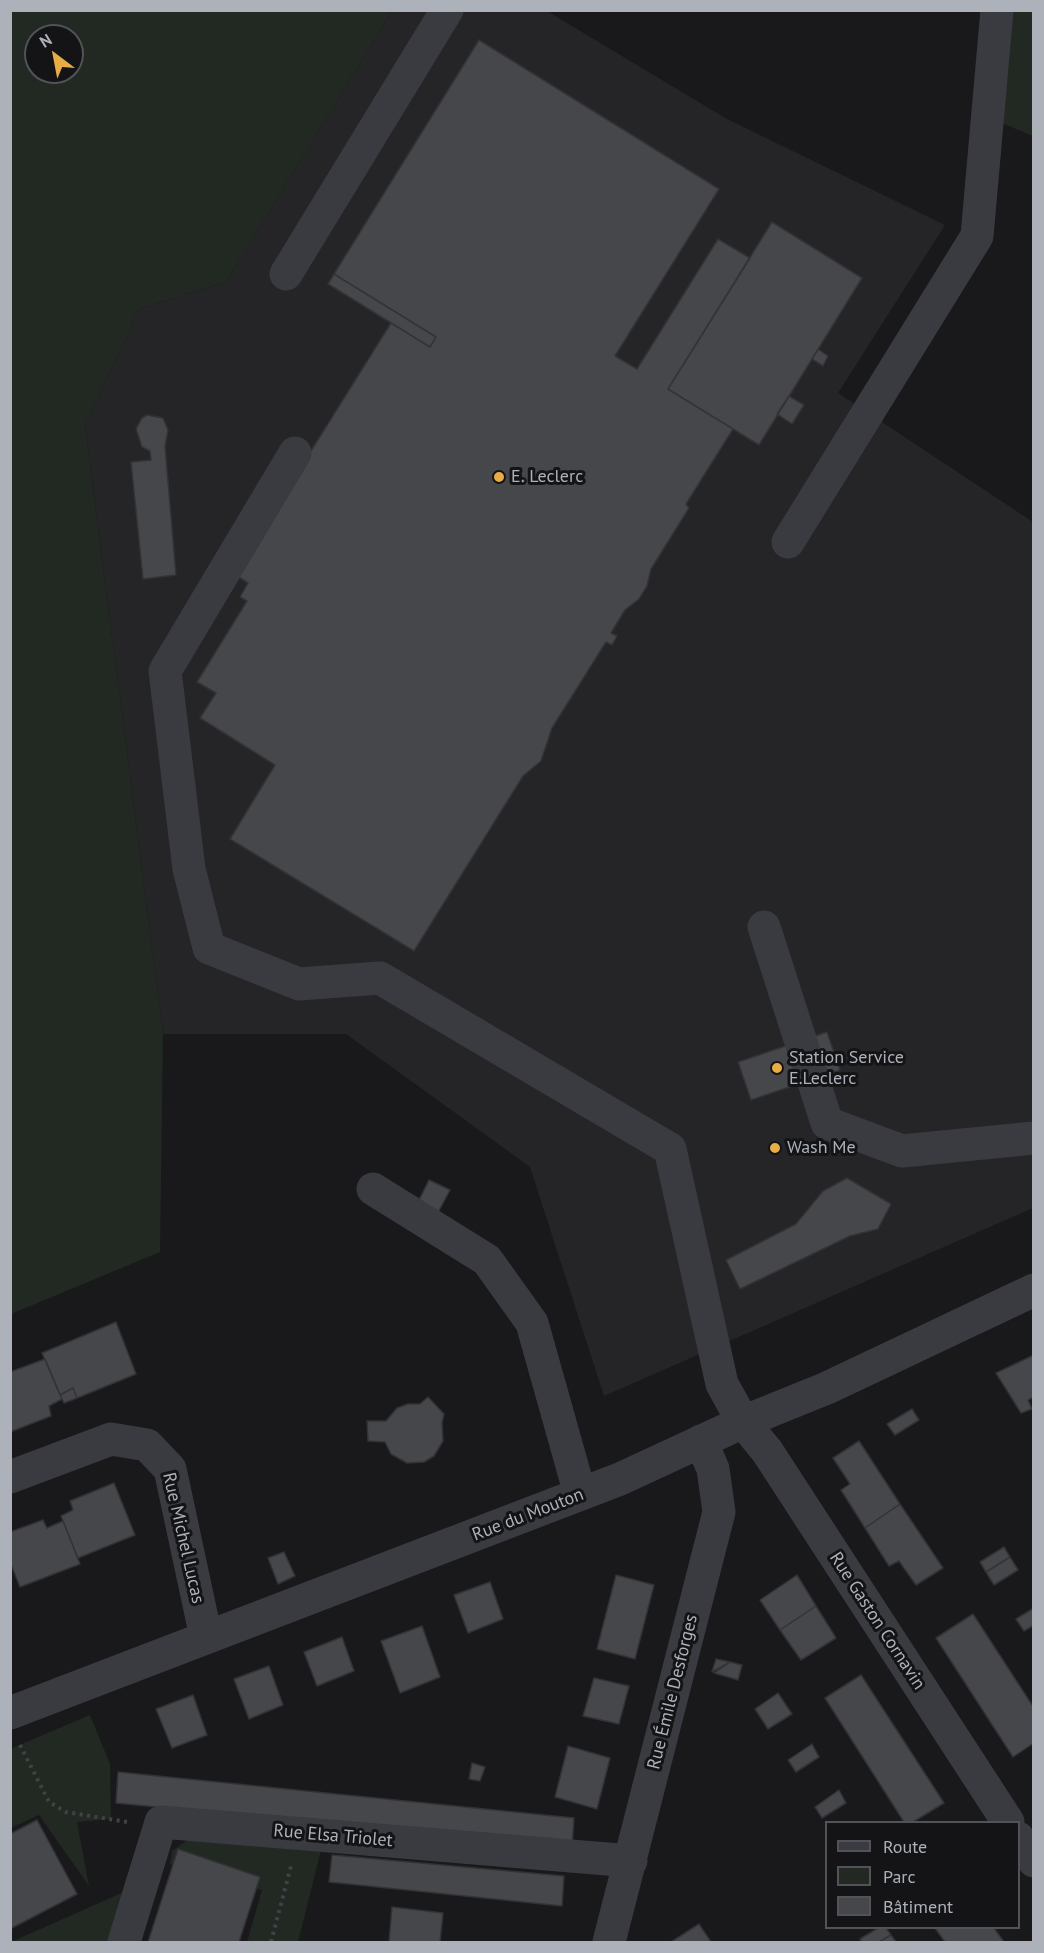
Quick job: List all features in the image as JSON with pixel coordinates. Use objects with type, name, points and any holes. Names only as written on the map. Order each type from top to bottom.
[{"type":"street","points":[[285,274],[447,10]]},
{"type":"street","points":[[788,542],[976,236],[997,10]]},
{"type":"street","name":"Rue Gaston Cornavin","points":[[295,453],[165,671],[189,869],[209,948],[299,984],[380,978],[670,1149],[722,1384],[743,1422],[766,1451],[1007,1821]]},
{"type":"street","points":[[764,927],[827,1123],[902,1151],[1034,1138]]},
{"type":"street","points":[[372,1189],[487,1260],[532,1323],[580,1494]]},
{"type":"street","name":"Rue du Mouton","points":[[13,1724],[206,1637],[621,1479],[743,1422],[827,1388],[1034,1290]]},
{"type":"street","name":"Rue Michel Lucas","points":[[10,1477],[111,1439],[147,1445],[170,1469],[206,1637]]},
{"type":"street","name":"Rue Émile Desforges","points":[[609,1942],[718,1512],[713,1469],[701,1442]]},
{"type":"street","name":"Rue Elsa Triolet","points":[[160,1826],[161,1822],[631,1861]]},
{"type":"street","points":[[124,1942],[160,1826]]},
{"type":"street","points":[[1020,1841],[1034,1861]]},
{"type":"path","points":[[13,1724],[49,1802],[66,1812],[160,1826]]},
{"type":"path","points":[[271,1942],[300,1833]]},
{"type":"shaded area","points":[[392,11],[547,11],[727,119],[945,225],[838,393],[1033,522],[1033,1208],[604,1396],[530,1167],[346,1034],[163,1034],[85,426],[139,309],[226,282]]},
{"type":"green space","points":[[11,10],[392,11],[226,282],[139,309],[85,426],[163,1034],[160,1252],[11,1314]]},
{"type":"green space","points":[[997,11],[1033,11],[1033,136],[987,117]]},
{"type":"green space","points":[[90,1715],[110,1764],[111,1819],[77,1822],[89,1886],[39,1815],[11,1828],[10,1749]]},
{"type":"green space","points":[[190,1838],[321,1850],[298,1942],[247,1942],[262,1890],[170,1864],[172,1851]]},
{"type":"green space","points":[[126,1891],[110,1942],[11,1942]]},
{"type":"building","name":"E. Leclerc","points":[[479,40],[719,189],[615,356],[637,369],[718,239],[750,258],[668,389],[733,429],[686,504],[689,508],[651,569],[647,586],[639,599],[625,610],[611,633],[617,636],[612,645],[606,642],[552,728],[541,761],[523,776],[414,951],[230,839],[275,765],[200,718],[216,693],[197,682],[247,601],[240,597],[248,583],[234,574],[391,323],[430,347],[436,337],[334,274]]},
{"type":"building","points":[[772,222],[862,278],[759,445],[668,389]]},
{"type":"building","points":[[334,274],[436,337],[430,347],[328,284]]},
{"type":"building","points":[[818,349],[828,356],[823,366],[812,359]]},
{"type":"building","points":[[789,396],[804,405],[792,424],[777,414]]},
{"type":"building","points":[[147,415],[163,418],[168,430],[165,446],[176,575],[143,579],[131,462],[151,460],[150,451],[142,447],[136,429],[142,418]]},
{"type":"building","points":[[827,1032],[840,1070],[751,1100],[738,1062]]},
{"type":"building","points":[[847,1178],[891,1204],[878,1229],[850,1236],[740,1289],[726,1260],[796,1224],[823,1191]]},
{"type":"building","points":[[429,1180],[450,1190],[435,1218],[416,1206]]},
{"type":"building","points":[[116,1322],[136,1374],[77,1398],[73,1388],[60,1395],[42,1353]]},
{"type":"building","points":[[1034,1355],[1034,1397],[1028,1400],[1032,1409],[1021,1413],[996,1373]]},
{"type":"building","points":[[45,1359],[62,1399],[49,1406],[51,1416],[10,1432],[10,1372]]},
{"type":"building","points":[[73,1388],[77,1398],[64,1403],[60,1395]]},
{"type":"building","points":[[428,1397],[444,1414],[443,1441],[434,1456],[424,1462],[407,1463],[391,1454],[385,1442],[368,1441],[367,1421],[386,1421],[397,1408],[408,1404],[420,1404]]},
{"type":"building","points":[[912,1409],[919,1420],[895,1435],[887,1424]]},
{"type":"building","points":[[859,1441],[900,1504],[865,1528],[841,1490],[850,1484],[833,1458]]},
{"type":"building","points":[[114,1483],[135,1535],[78,1558],[61,1516],[73,1510],[70,1501]]},
{"type":"building","points":[[900,1504],[943,1568],[916,1585],[899,1561],[889,1566],[865,1528]]},
{"type":"building","points":[[43,1520],[47,1528],[63,1521],[80,1564],[20,1587],[10,1562],[10,1532]]},
{"type":"building","points":[[1004,1547],[1010,1557],[986,1572],[980,1562]]},
{"type":"building","points":[[284,1552],[295,1576],[278,1584],[268,1558]]},
{"type":"building","points":[[1010,1557],[1018,1570],[994,1585],[986,1572]]},
{"type":"building","points":[[616,1575],[654,1585],[635,1659],[597,1649]]},
{"type":"building","points":[[797,1575],[816,1606],[780,1630],[760,1600]]},
{"type":"building","points":[[490,1582],[503,1619],[468,1633],[454,1595]]},
{"type":"building","points":[[816,1606],[836,1638],[801,1660],[780,1630]]},
{"type":"building","points":[[1034,1608],[1034,1625],[1024,1631],[1016,1619]]},
{"type":"building","points":[[973,1614],[1034,1708],[1034,1743],[1013,1757],[936,1638]]},
{"type":"building","points":[[422,1626],[440,1677],[400,1693],[381,1641]]},
{"type":"building","points":[[342,1637],[354,1671],[317,1686],[304,1652]]},
{"type":"building","points":[[716,1659],[730,1662],[712,1672]]},
{"type":"building","points":[[730,1662],[742,1665],[738,1680],[714,1673]]},
{"type":"building","points":[[269,1666],[283,1705],[249,1719],[234,1679]]},
{"type":"building","points":[[861,1675],[944,1803],[915,1821],[903,1821],[825,1698]]},
{"type":"building","points":[[594,1678],[629,1686],[619,1724],[583,1716]]},
{"type":"building","points":[[778,1693],[792,1714],[768,1729],[755,1709]]},
{"type":"building","points":[[193,1695],[207,1735],[172,1748],[156,1709]]},
{"type":"building","points":[[812,1744],[819,1757],[796,1772],[788,1760]]},
{"type":"building","points":[[568,1746],[610,1758],[597,1809],[555,1797]]},
{"type":"building","points":[[472,1763],[485,1767],[480,1781],[469,1779]]},
{"type":"building","points":[[118,1772],[574,1818],[572,1847],[116,1803]]},
{"type":"building","points":[[839,1790],[846,1803],[822,1818],[815,1807]]},
{"type":"building","points":[[37,1820],[77,1894],[10,1929],[10,1834]]},
{"type":"building","points":[[178,1849],[260,1877],[239,1942],[148,1942]]},
{"type":"building","points":[[332,1855],[564,1876],[562,1906],[329,1882]]},
{"type":"building","points":[[392,1907],[443,1913],[440,1942],[389,1942]]},
{"type":"building","points":[[699,1924],[711,1942],[671,1942]]},
{"type":"building","points":[[876,1929],[887,1929],[891,1935],[879,1942],[862,1942],[860,1939]]},
{"type":"building","points":[[936,1929],[995,1929],[1004,1942],[945,1942]]},
{"type":"building","points":[[891,1935],[896,1942],[879,1942]]},
{"type":"place","name":"E. Leclerc","points":[[499,477]]},
{"type":"place","name":"Station Service E.Leclerc","points":[[777,1068]]},
{"type":"place","name":"Wash Me","points":[[775,1148]]}]
